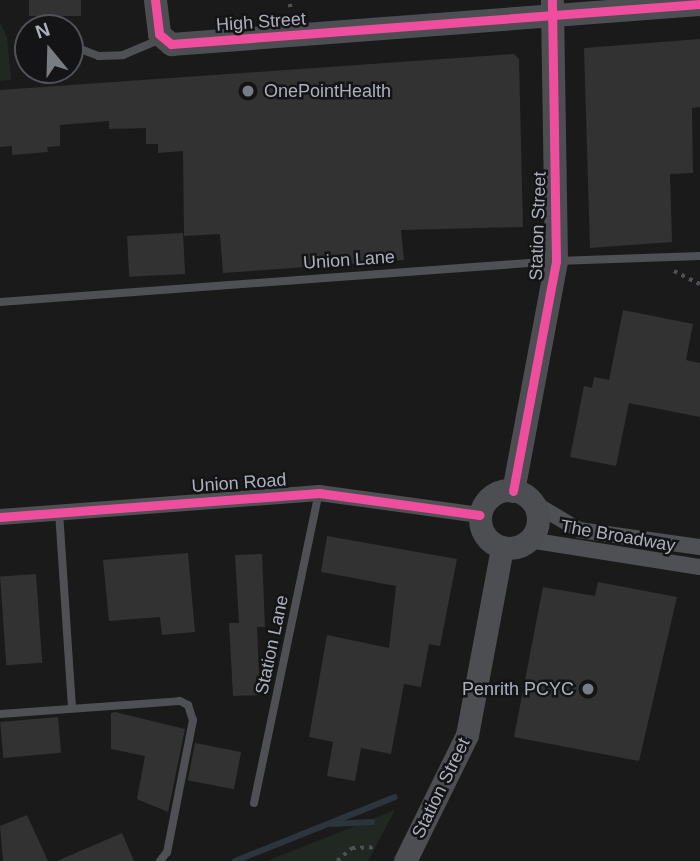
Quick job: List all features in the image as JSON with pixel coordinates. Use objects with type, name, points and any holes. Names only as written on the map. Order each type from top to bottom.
[{"type":"street","points":[[155,0],[161,39]]},
{"type":"street","name":"High Street","points":[[161,39],[171,44],[552,8],[700,5]]},
{"type":"street","name":"Station Street","points":[[523,496],[556,261],[552,8]]},
{"type":"street","name":"Union Road","points":[[0,517],[319,493],[480,515]]},
{"type":"street","points":[[523,496],[538,517],[529,540],[502,548],[482,532],[480,515],[488,499],[523,496]]},
{"type":"street","name":"The Broadway","points":[[523,496],[579,530],[700,547]]},
{"type":"street","name":"The Broadway","points":[[529,540],[700,567]]},
{"type":"street","name":"Station Street","points":[[405,861],[467,735],[502,548]]},
{"type":"lane","name":"High Street","points":[[84,51],[99,57],[123,55],[161,39]]},
{"type":"lane","name":"Union Lane","points":[[0,302],[556,261],[700,256]]},
{"type":"lane","name":"Station Lane","points":[[254,803],[319,493]]},
{"type":"lane","points":[[60,512],[72,707]]},
{"type":"lane","points":[[0,714],[180,701],[190,708],[193,720],[167,852],[160,861]]},
{"type":"path","points":[[670,259],[671,269],[700,284]]},
{"type":"path","points":[[337,861],[352,848],[375,847]]},
{"type":"shaded area","points":[[0,22],[7,37],[11,80],[0,81]]},
{"type":"shaded area","points":[[395,810],[368,861],[267,861]]},
{"type":"building","points":[[29,0],[81,0],[81,14],[29,14]]},
{"type":"building","points":[[700,39],[700,107],[692,108],[693,173],[670,174],[672,242],[590,248],[584,48]]},
{"type":"building","points":[[514,54],[519,59],[523,227],[401,230],[404,260],[223,273],[220,234],[184,236],[183,151],[158,153],[158,144],[146,144],[146,128],[109,129],[109,121],[60,125],[60,146],[47,147],[48,152],[12,155],[12,146],[0,147],[0,90]]},
{"type":"building","points":[[183,233],[185,274],[129,277],[127,236]]},
{"type":"building","points":[[623,310],[693,324],[686,360],[700,363],[700,417],[629,403],[616,466],[570,457],[584,386],[592,388],[594,377],[609,380]]},
{"type":"building","points":[[327,536],[457,559],[440,646],[429,644],[421,687],[404,684],[391,754],[361,748],[355,781],[327,776],[333,742],[309,737],[327,635],[389,648],[396,586],[321,572]]},
{"type":"building","points":[[188,553],[195,632],[162,635],[160,617],[109,621],[103,560]]},
{"type":"building","points":[[262,554],[265,627],[257,627],[260,695],[233,696],[229,623],[239,623],[235,555]]},
{"type":"building","points":[[36,574],[42,663],[6,665],[0,577]]},
{"type":"building","name":"Penrith PCYC","points":[[598,582],[677,597],[639,761],[514,737],[543,587],[595,596]]},
{"type":"building","points":[[111,713],[185,729],[168,812],[137,799],[145,756],[111,749]]},
{"type":"building","points":[[58,717],[61,753],[3,758],[0,722]]},
{"type":"building","points":[[195,743],[241,752],[234,789],[188,780]]},
{"type":"building","points":[[27,815],[48,861],[3,861],[0,826]]},
{"type":"building","points":[[122,833],[134,861],[57,861]]},
{"type":"waterway","points":[[235,861],[395,797]]},
{"type":"waterway","points":[[332,824],[372,822]]},
{"type":"cycle path","points":[[155,0],[159,34],[171,44],[700,4]]},
{"type":"cycle path","points":[[513,491],[556,261],[552,0]]},
{"type":"cycle path","points":[[0,517],[319,493],[480,515]]},
{"type":"place","name":"OnePointHealth","points":[[248,91]]},
{"type":"place","name":"Penrith PCYC","points":[[588,689]]}]
